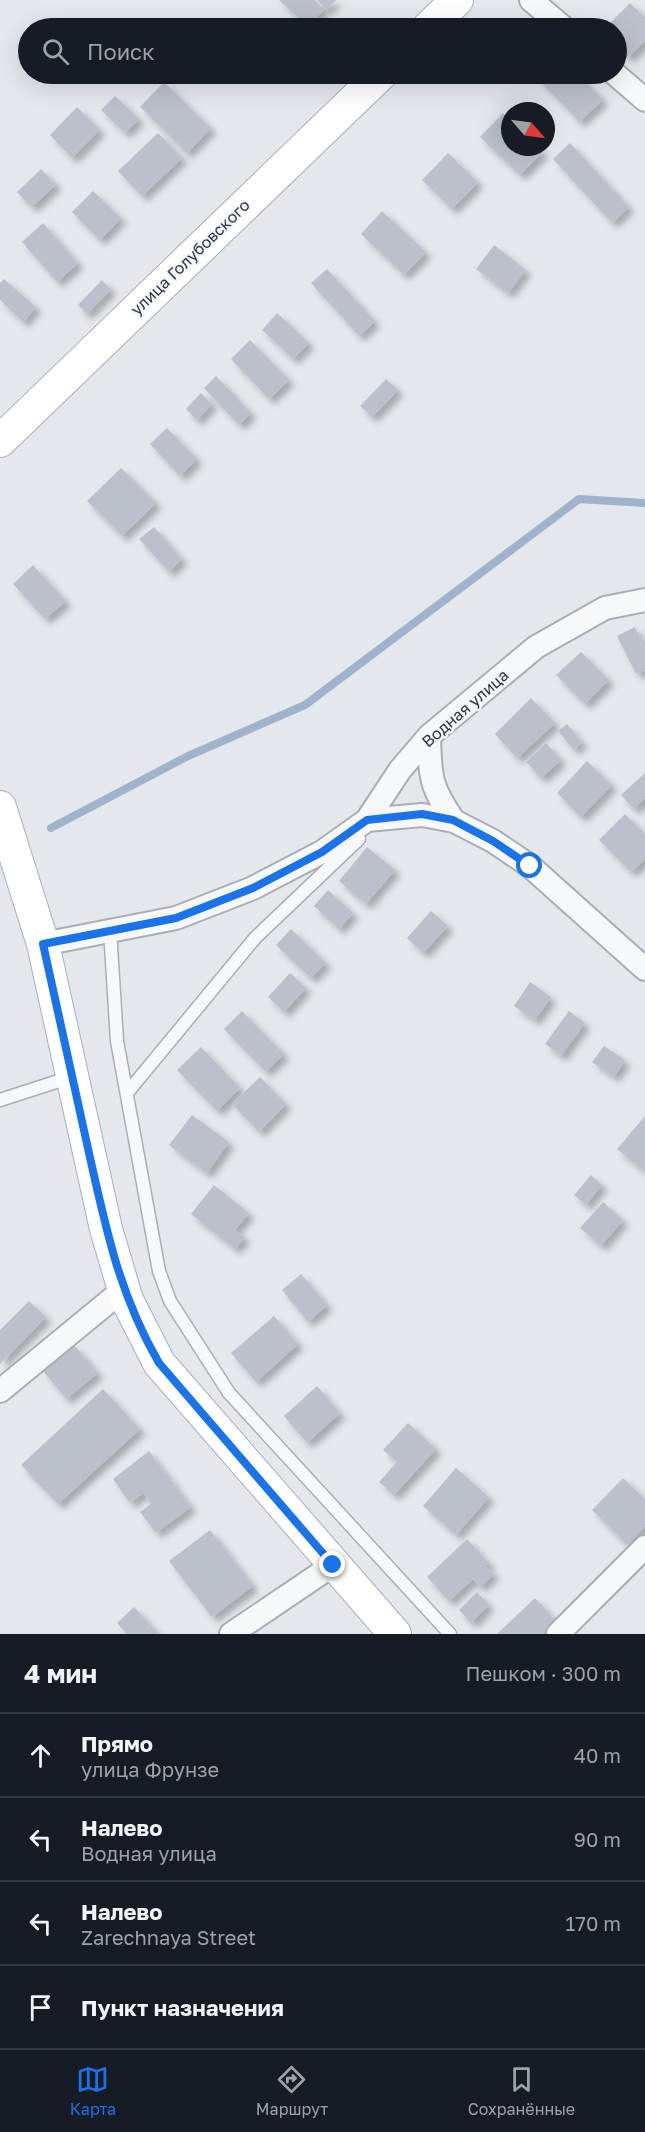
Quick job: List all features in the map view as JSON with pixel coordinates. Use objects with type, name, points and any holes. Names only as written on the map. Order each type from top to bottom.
[{"type":"street","points":[[438,18],[457,0]]},
{"type":"street","points":[[531,0],[552,18]]},
{"type":"street","name":"улица Голубовского","points":[[0,441],[371,84]]},
{"type":"street","points":[[627,84],[645,100]]},
{"type":"street","name":"Водная улица","points":[[43,944],[176,918],[253,888],[322,852],[378,818],[400,770],[429,736],[537,647],[605,608],[645,600]]},
{"type":"street","points":[[429,736],[430,774],[436,795],[453,820]]},
{"type":"street","points":[[0,807],[43,944],[106,1229],[124,1290],[141,1332],[159,1363],[395,1634]]},
{"type":"street","points":[[378,818],[422,814],[453,820],[493,841],[530,866],[645,969]]},
{"type":"street","points":[[0,1391],[124,1290]]},
{"type":"street","points":[[558,1634],[645,1547]]},
{"type":"street","points":[[231,1634],[333,1565]]},
{"type":"lane","points":[[127,1093],[255,938],[378,818]]},
{"type":"lane","points":[[110,930],[117,1041],[159,1272],[170,1301],[229,1393],[450,1634]]},
{"type":"lane","points":[[0,1101],[71,1077]]},
{"type":"building","points":[[279,0],[315,0],[324,9],[316,18],[298,18]]},
{"type":"building","points":[[317,0],[336,0],[327,10]]},
{"type":"building","points":[[630,3],[645,17],[645,41],[629,57],[627,55],[627,18],[615,18]]},
{"type":"building","points":[[162,84],[166,84],[211,128],[187,153],[140,107]]},
{"type":"building","points":[[543,84],[587,84],[603,100],[579,122]]},
{"type":"building","points":[[115,96],[139,119],[125,133],[101,110]]},
{"type":"building","points":[[77,107],[100,130],[72,158],[50,135]]},
{"type":"building","points":[[501,115],[501,156],[539,156],[520,175],[480,137]]},
{"type":"building","points":[[158,133],[182,158],[142,196],[118,171]]},
{"type":"building","points":[[570,143],[629,207],[612,223],[553,159]]},
{"type":"building","points":[[448,153],[478,182],[452,209],[422,180]]},
{"type":"building","points":[[41,169],[56,184],[32,207],[17,192]]},
{"type":"building","points":[[93,191],[121,218],[100,240],[72,212]]},
{"type":"building","points":[[382,211],[426,252],[404,275],[361,234]]},
{"type":"building","points":[[43,223],[78,263],[57,282],[22,242]]},
{"type":"building","points":[[494,245],[526,270],[508,293],[476,269]]},
{"type":"building","points":[[327,269],[375,321],[359,336],[311,283]]},
{"type":"building","points":[[4,279],[36,307],[23,322],[0,300],[0,283]]},
{"type":"building","points":[[102,280],[111,289],[87,314],[78,305]]},
{"type":"building","points":[[277,313],[309,343],[293,359],[262,330]]},
{"type":"building","points":[[250,340],[289,380],[269,399],[231,359]]},
{"type":"building","points":[[216,376],[251,413],[239,425],[204,388]]},
{"type":"building","points":[[386,379],[398,390],[372,417],[360,406]]},
{"type":"building","points":[[201,393],[212,404],[197,420],[186,409]]},
{"type":"building","points":[[167,428],[197,459],[180,476],[150,444]]},
{"type":"building","points":[[121,468],[156,503],[122,536],[87,501]]},
{"type":"building","points":[[154,527],[182,559],[169,572],[139,539]]},
{"type":"building","points":[[33,565],[66,601],[45,619],[13,584]]},
{"type":"building","points":[[635,627],[645,648],[645,670],[636,674],[617,636]]},
{"type":"building","points":[[581,652],[609,680],[585,704],[556,675]]},
{"type":"building","points":[[531,698],[555,723],[517,758],[495,734]]},
{"type":"building","points":[[567,724],[582,742],[574,750],[558,731]]},
{"type":"building","points":[[546,743],[561,760],[541,778],[526,762]]},
{"type":"building","points":[[587,761],[612,785],[581,817],[557,793]]},
{"type":"building","points":[[645,773],[645,798],[634,809],[621,795]]},
{"type":"building","points":[[625,814],[645,834],[645,859],[631,872],[599,840]]},
{"type":"building","points":[[367,847],[395,870],[366,904],[339,881]]},
{"type":"building","points":[[328,890],[353,913],[339,929],[314,906]]},
{"type":"building","points":[[431,911],[448,926],[423,953],[407,938]]},
{"type":"building","points":[[291,929],[326,963],[311,978],[276,945]]},
{"type":"building","points":[[290,973],[306,988],[284,1012],[268,997]]},
{"type":"building","points":[[530,982],[551,997],[535,1020],[514,1006]]},
{"type":"building","points":[[242,1011],[284,1054],[266,1072],[224,1029]]},
{"type":"building","points":[[569,1011],[585,1023],[561,1056],[545,1044]]},
{"type":"building","points":[[604,1046],[625,1060],[614,1077],[592,1062]]},
{"type":"building","points":[[201,1047],[240,1088],[217,1111],[177,1070]]},
{"type":"building","points":[[260,1077],[286,1104],[259,1132],[232,1104]]},
{"type":"building","points":[[192,1115],[229,1142],[207,1173],[169,1145]]},
{"type":"building","points":[[645,1116],[645,1172],[617,1149]]},
{"type":"building","points":[[591,1175],[602,1185],[586,1205],[574,1195]]},
{"type":"building","points":[[214,1185],[249,1213],[235,1230],[245,1237],[235,1249],[191,1214]]},
{"type":"building","points":[[603,1202],[623,1220],[601,1246],[580,1228]]},
{"type":"building","points":[[301,1274],[327,1305],[308,1322],[282,1290]]},
{"type":"building","points":[[29,1301],[46,1317],[0,1364],[0,1330]]},
{"type":"building","points":[[274,1316],[298,1344],[256,1382],[231,1353]]},
{"type":"building","points":[[74,1345],[98,1373],[66,1399],[43,1371]]},
{"type":"building","points":[[317,1386],[340,1413],[307,1443],[284,1416]]},
{"type":"building","points":[[103,1389],[140,1429],[58,1504],[21,1465]]},
{"type":"building","points":[[408,1423],[436,1449],[394,1495],[379,1482],[397,1462],[383,1450]]},
{"type":"building","points":[[149,1451],[191,1507],[156,1533],[140,1512],[151,1504],[143,1493],[130,1503],[113,1479]]},
{"type":"building","points":[[456,1468],[489,1497],[456,1535],[423,1506]]},
{"type":"building","points":[[623,1478],[645,1499],[645,1526],[627,1545],[592,1510]]},
{"type":"building","points":[[210,1530],[253,1586],[212,1617],[169,1561]]},
{"type":"building","points":[[467,1539],[489,1563],[486,1566],[494,1574],[480,1587],[473,1579],[449,1601],[427,1577]]},
{"type":"building","points":[[477,1592],[489,1605],[471,1623],[459,1610]]},
{"type":"building","points":[[535,1598],[556,1621],[543,1634],[497,1634]]},
{"type":"building","points":[[134,1607],[159,1634],[127,1634],[117,1623]]},
{"type":"waterway","points":[[51,828],[188,756],[305,705],[579,499],[645,503]]},
{"type":"route","points":[[333,1565],[159,1363],[141,1332],[127,1300],[106,1229],[43,944],[176,918],[253,888],[322,852],[367,820],[422,814],[453,820],[512,852],[530,866]]}]
